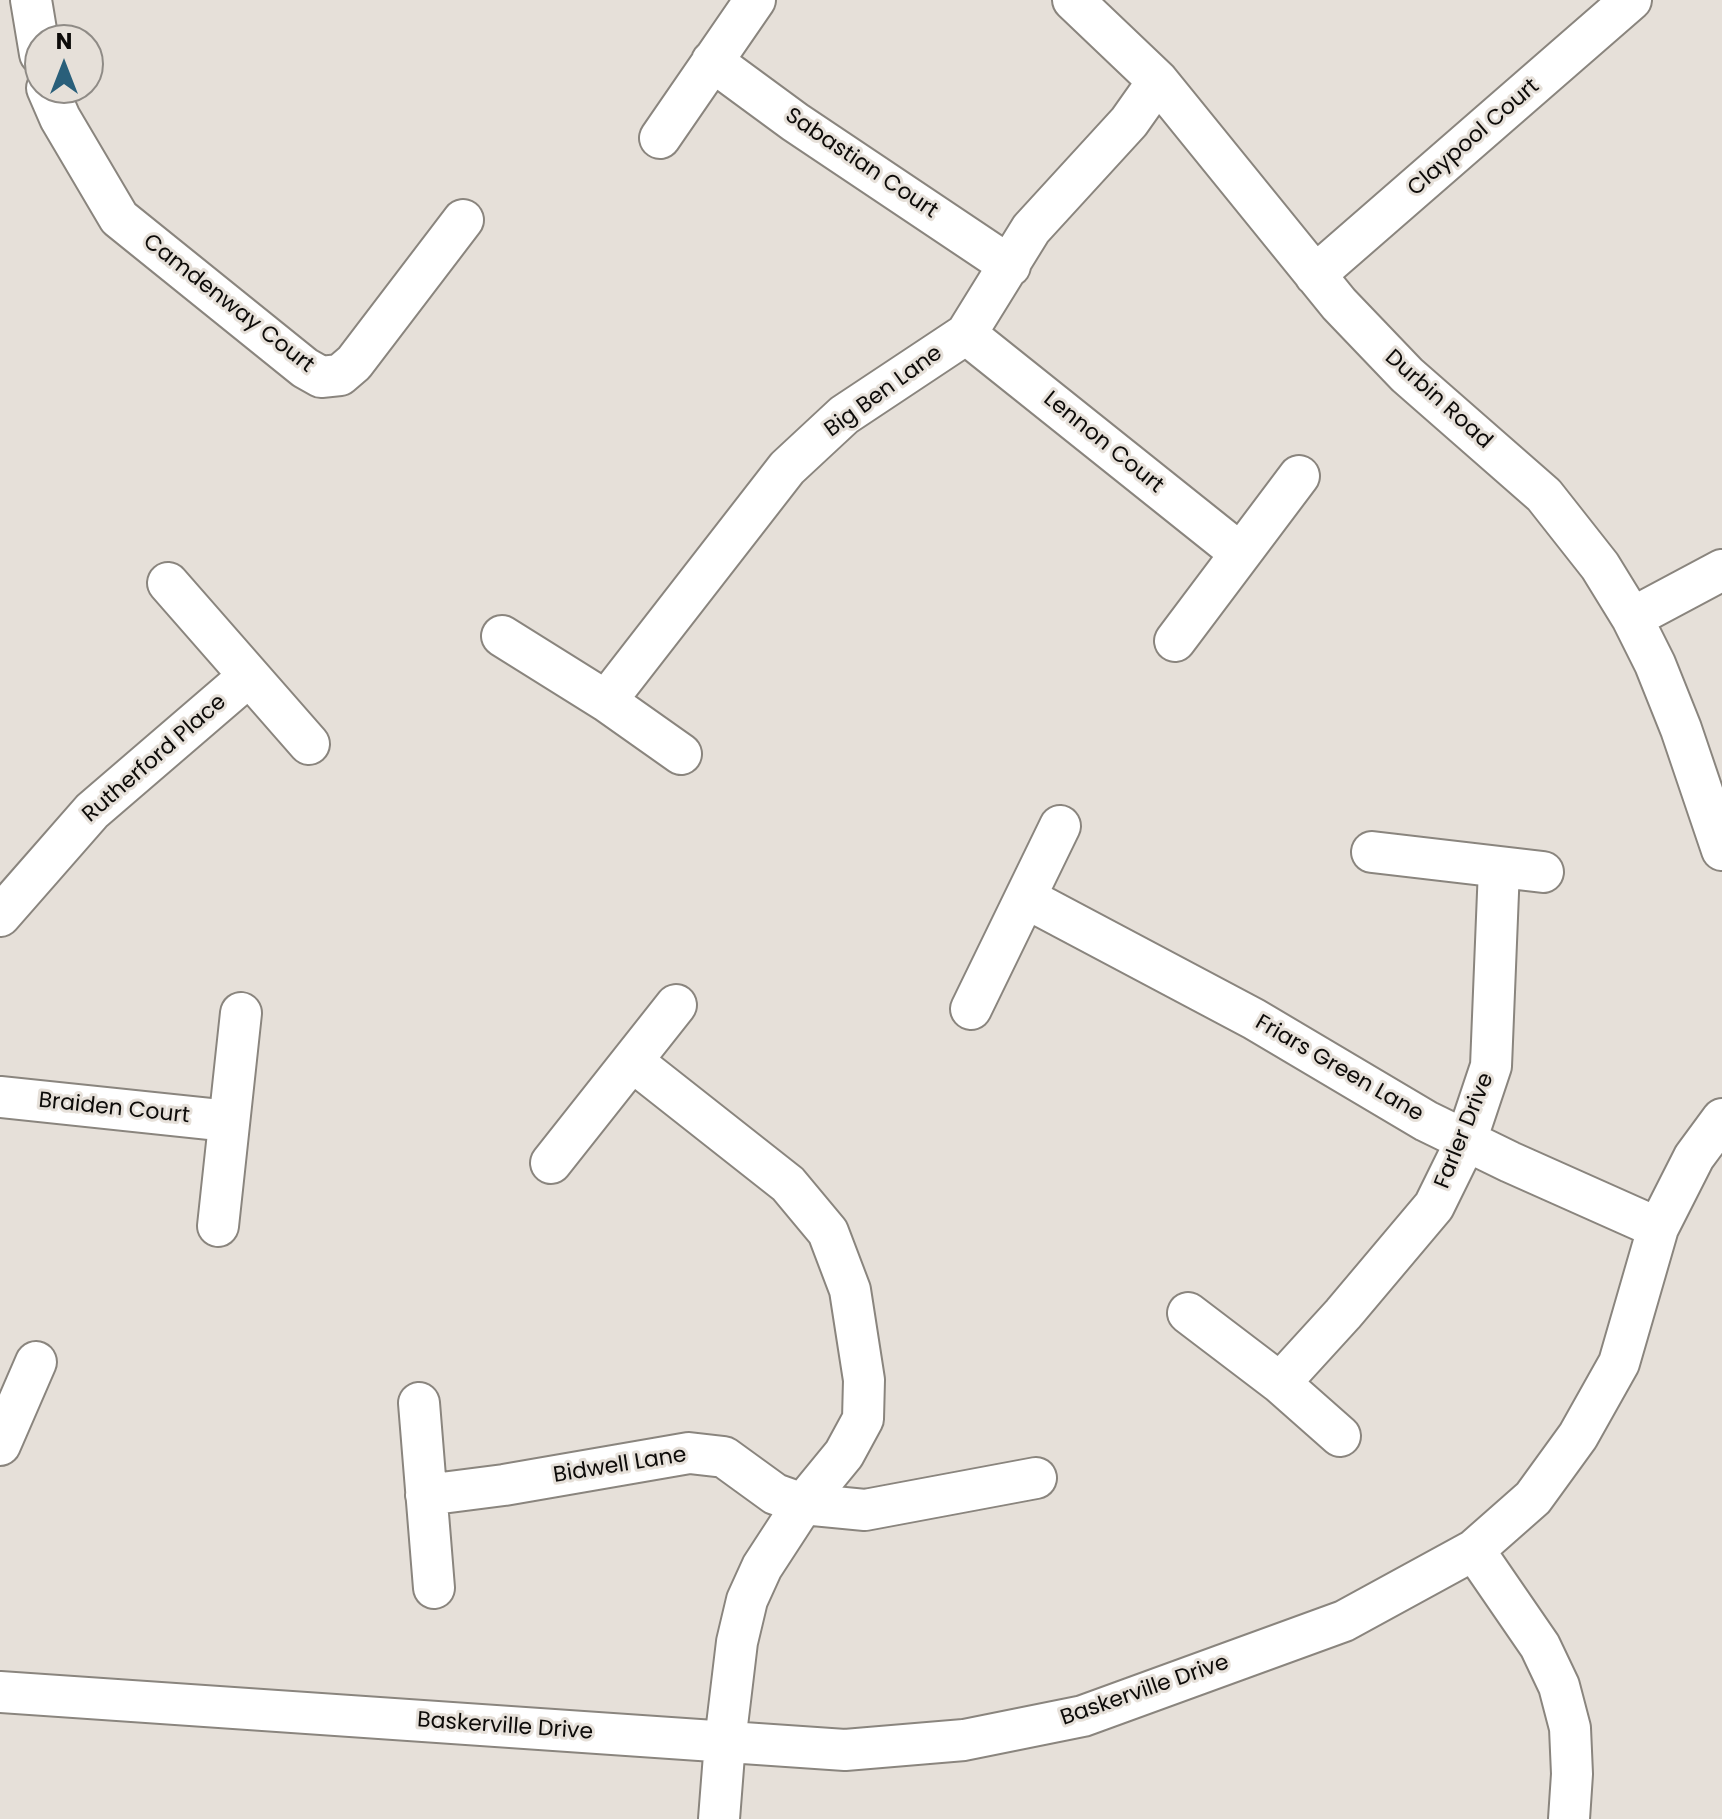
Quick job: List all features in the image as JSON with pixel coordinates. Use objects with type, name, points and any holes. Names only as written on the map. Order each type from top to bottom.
[{"type":"street","points":[[31,0],[35,24]]},
{"type":"street","points":[[660,138],[755,0]]},
{"type":"street","name":"Durbin Road","points":[[1073,0],[1158,81],[1315,275],[1407,375],[1544,495],[1600,566],[1632,618],[1655,664],[1681,729],[1722,850]]},
{"type":"street","name":"Claypool Court","points":[[1315,275],[1631,0]]},
{"type":"street","name":"Sabastian Court","points":[[712,61],[795,122],[1010,266]]},
{"type":"street","name":"Big Ben Lane","points":[[606,701],[787,468],[844,415],[966,334],[1031,229],[1129,122],[1158,81]]},
{"type":"street","name":"Camdenway Court","points":[[54,104],[119,218],[305,368],[321,377],[340,375],[354,363],[463,220]]},
{"type":"street","name":"Lennon Court","points":[[966,334],[1240,553]]},
{"type":"street","points":[[1175,641],[1299,476]]},
{"type":"street","points":[[1632,618],[1722,570]]},
{"type":"street","points":[[168,583],[309,744]]},
{"type":"street","points":[[502,636],[606,701],[681,754]]},
{"type":"street","name":"Rutherford Place","points":[[0,916],[92,811],[249,676]]},
{"type":"street","points":[[971,1009],[1060,826]]},
{"type":"street","points":[[1372,852],[1543,872]]},
{"type":"street","name":"Farler Drive","points":[[1280,1383],[1434,1206],[1466,1141],[1491,1066],[1499,868]]},
{"type":"street","name":"Friars Green Lane","points":[[1026,898],[1254,1019],[1414,1114],[1466,1141],[1658,1228]]},
{"type":"street","points":[[551,1163],[676,1005]]},
{"type":"street","points":[[218,1226],[241,1013]]},
{"type":"street","points":[[632,1061],[788,1184],[828,1232],[850,1290],[864,1380],[863,1419],[844,1454],[803,1504],[762,1567],[747,1600],[737,1642],[719,1819]]},
{"type":"street","name":"Braiden Court","points":[[0,1097],[229,1121]]},
{"type":"street","name":"Baskerville Drive","points":[[0,1692],[845,1750],[964,1740],[1083,1716],[1344,1621],[1474,1550],[1533,1498],[1578,1436],[1619,1363],[1658,1228],[1694,1157],[1722,1119]]},
{"type":"street","points":[[1188,1313],[1280,1383],[1340,1436]]},
{"type":"street","points":[[0,1445],[36,1362]]},
{"type":"street","points":[[419,1403],[434,1588]]},
{"type":"street","name":"Bidwell Lane","points":[[426,1495],[504,1485],[689,1453],[724,1457],[775,1494],[803,1504],[865,1510],[1036,1478]]},
{"type":"street","points":[[1474,1550],[1540,1646],[1559,1686],[1570,1728],[1572,1774],[1569,1819]]}]
